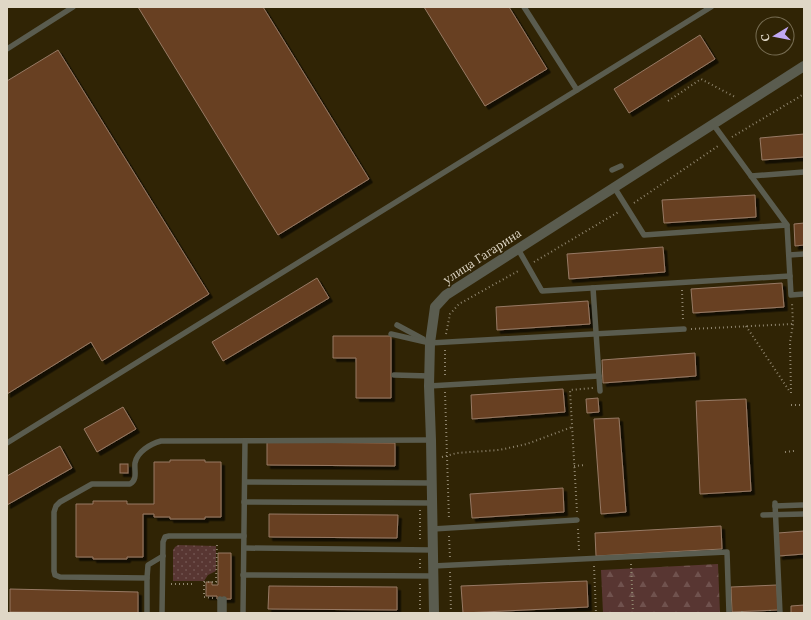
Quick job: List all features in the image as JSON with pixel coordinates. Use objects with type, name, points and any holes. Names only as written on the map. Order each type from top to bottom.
[{"type":"street","name":"улица Гагарина","points":[[434,613],[432,460],[429,381],[430,343],[435,307],[446,295],[473,275],[518,249],[804,66]]},
{"type":"lane","points":[[7,49],[73,7]]},
{"type":"lane","points":[[524,7],[577,90]]},
{"type":"lane","points":[[7,443],[711,7]]},
{"type":"lane","points":[[713,124],[787,225],[791,295],[804,294]]},
{"type":"lane","points":[[612,170],[621,166]]},
{"type":"lane","points":[[751,176],[804,172]]},
{"type":"lane","points":[[614,187],[644,235],[787,225]]},
{"type":"lane","points":[[518,249],[542,291],[790,276]]},
{"type":"lane","points":[[789,255],[804,254]]},
{"type":"lane","points":[[593,288],[600,390]]},
{"type":"lane","points":[[397,326],[430,343]]},
{"type":"lane","points":[[391,334],[430,343],[684,329]]},
{"type":"lane","points":[[394,376],[445,385],[599,376]]},
{"type":"lane","points":[[147,578],[60,577],[55,575],[54,512],[56,506],[60,502],[92,484],[130,484],[133,482],[135,479],[135,462],[146,448],[153,443],[161,441],[431,440]]},
{"type":"lane","points":[[243,613],[245,441]]},
{"type":"lane","points":[[245,482],[432,483]]},
{"type":"lane","points":[[244,502],[432,503]]},
{"type":"lane","points":[[780,613],[775,505],[802,505]]},
{"type":"lane","points":[[763,515],[804,514]]},
{"type":"lane","points":[[433,528],[577,520]]},
{"type":"lane","points":[[162,613],[164,537],[244,536]]},
{"type":"lane","points":[[244,548],[433,550]]},
{"type":"lane","points":[[244,575],[433,571],[450,565],[727,552],[729,613]]},
{"type":"lane","points":[[147,613],[148,565],[163,556]]},
{"type":"lane","points":[[220,613],[222,599],[224,613]]},
{"type":"path","points":[[668,101],[701,79],[740,100]]},
{"type":"path","points":[[452,613],[445,385],[445,342],[450,314],[459,304],[528,266],[627,207],[726,141],[804,94]]},
{"type":"path","points":[[682,283],[684,329],[793,324]]},
{"type":"path","points":[[746,326],[791,393],[790,342],[793,324],[791,295]]},
{"type":"path","points":[[580,559],[570,390],[600,390]]},
{"type":"path","points":[[792,405],[804,405]]},
{"type":"path","points":[[432,460],[457,453],[499,450],[527,444],[572,427]]},
{"type":"path","points":[[785,452],[794,451]]},
{"type":"path","points":[[574,466],[586,465]]},
{"type":"path","points":[[213,598],[204,597],[204,582],[216,582],[218,536]]},
{"type":"path","points":[[630,557],[633,613]]},
{"type":"path","points":[[594,559],[596,613]]},
{"type":"path","points":[[164,584],[192,584]]},
{"type":"green space","points":[[178,545],[216,546],[216,571],[208,575],[204,581],[173,581],[173,550]]},
{"type":"green space","points":[[718,564],[720,613],[603,613],[601,570]]},
{"type":"building","points":[[138,7],[263,7],[369,179],[278,235]]},
{"type":"building","points":[[424,7],[509,7],[547,69],[485,106]]},
{"type":"building","points":[[700,35],[715,59],[629,113],[614,89]]},
{"type":"building","points":[[58,50],[209,294],[102,361],[91,342],[7,394],[7,81]]},
{"type":"building","points":[[804,134],[804,157],[762,160],[760,138]]},
{"type":"building","points":[[755,195],[756,217],[664,223],[662,200]]},
{"type":"building","points":[[804,223],[804,245],[795,246],[794,224]]},
{"type":"building","points":[[663,247],[665,272],[569,279],[567,254]]},
{"type":"building","points":[[317,278],[329,298],[223,361],[212,342]]},
{"type":"building","points":[[782,283],[784,307],[693,313],[691,289]]},
{"type":"building","points":[[588,301],[590,324],[497,330],[496,307]]},
{"type":"building","points":[[333,336],[391,336],[391,398],[356,398],[356,358],[333,358]]},
{"type":"building","points":[[695,353],[696,376],[603,383],[602,360]]},
{"type":"building","points":[[563,389],[565,412],[472,419],[471,395]]},
{"type":"building","points":[[598,398],[599,412],[587,413],[586,399]]},
{"type":"building","points":[[746,399],[751,491],[700,494],[696,401]]},
{"type":"building","points":[[123,407],[136,429],[97,452],[84,429]]},
{"type":"building","points":[[619,418],[626,512],[601,514],[594,419]]},
{"type":"building","points":[[267,442],[395,443],[395,466],[267,465]]},
{"type":"building","points":[[60,446],[72,468],[7,505],[7,476]]},
{"type":"building","points":[[170,460],[205,460],[205,462],[221,462],[221,517],[205,517],[205,519],[170,519],[170,517],[154,517],[154,514],[143,514],[143,557],[127,557],[127,559],[93,559],[93,557],[76,557],[76,504],[93,504],[93,501],[127,501],[127,504],[154,504],[154,462],[170,462]]},
{"type":"building","points":[[120,464],[128,464],[128,473],[120,473]]},
{"type":"building","points":[[563,488],[564,512],[472,518],[470,494]]},
{"type":"building","points":[[269,514],[398,515],[397,538],[269,537]]},
{"type":"building","points":[[721,526],[722,549],[596,556],[595,533]]},
{"type":"building","points":[[804,531],[804,554],[779,556],[778,533]]},
{"type":"building","points":[[218,553],[231,553],[231,599],[217,599],[217,596],[206,596],[206,582],[212,582],[212,585],[218,585]]},
{"type":"building","points":[[587,581],[588,607],[463,613],[461,586]]},
{"type":"building","points":[[777,585],[778,610],[732,612],[731,587]]},
{"type":"building","points":[[269,586],[397,587],[397,610],[268,609]]},
{"type":"building","points":[[10,589],[138,592],[138,613],[10,612]]},
{"type":"building","points":[[804,605],[804,613],[791,613],[791,606]]}]
